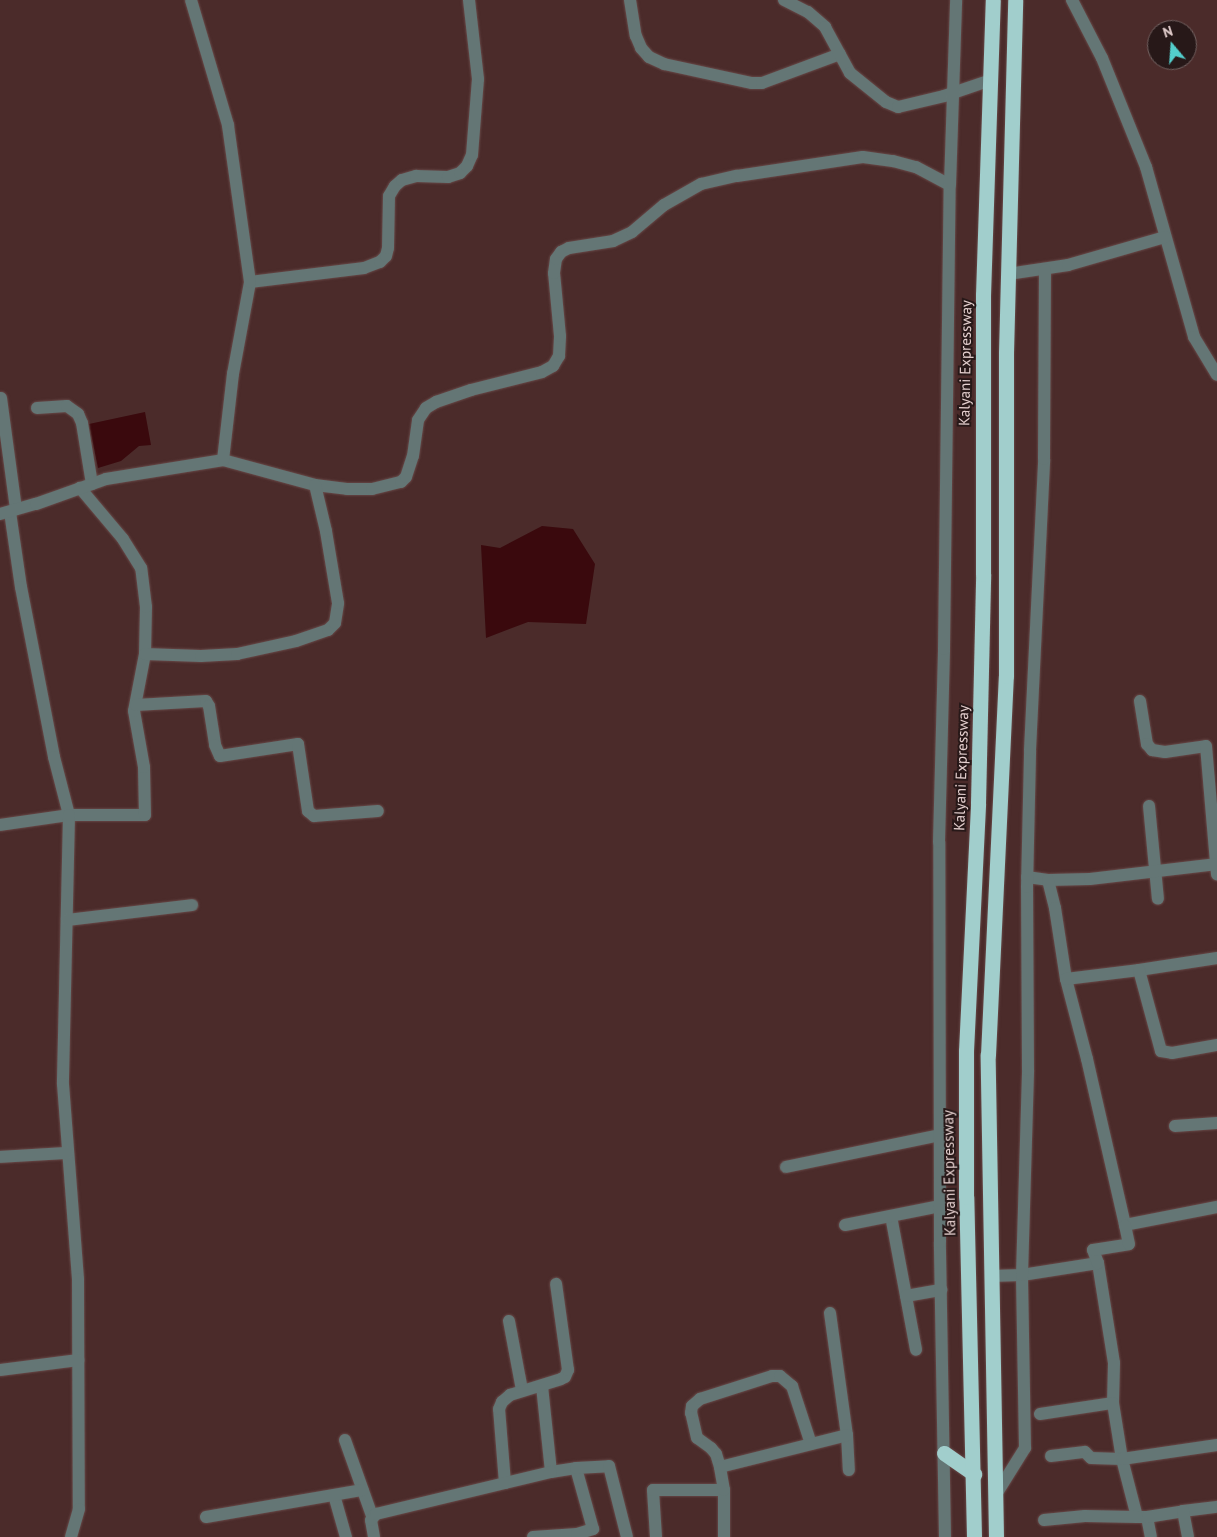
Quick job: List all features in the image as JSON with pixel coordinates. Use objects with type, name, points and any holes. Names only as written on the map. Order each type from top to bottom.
[{"type":"highway","name":"Kalyani Expressway","points":[[974,1537],[966,1197],[966,1060],[978,803],[983,574],[983,295],[993,0]]},
{"type":"highway","points":[[996,1537],[988,1055],[1006,676],[1006,353],[1015,0]]},
{"type":"highway","points":[[944,1453],[974,1474]]},
{"type":"street","points":[[191,0],[203,46],[228,125],[250,282],[233,374],[223,460]]},
{"type":"street","points":[[250,282],[364,268],[380,262],[386,256],[388,248],[389,196],[395,186],[402,180],[416,176],[448,177],[460,173],[467,166],[472,155],[478,79],[469,0]]},
{"type":"street","points":[[630,0],[636,36],[641,48],[649,57],[664,64],[752,83],[762,83],[840,54]]},
{"type":"street","points":[[784,0],[808,12],[825,27],[850,73],[886,102],[898,107],[991,80]]},
{"type":"street","points":[[944,1537],[940,1206],[939,842],[944,649],[950,185],[956,0]]},
{"type":"street","points":[[1072,0],[1102,58],[1146,167],[1194,337],[1217,375]]},
{"type":"street","points":[[5,513],[106,479],[223,460],[315,485],[347,490],[372,489],[401,482],[406,477],[413,456],[418,420],[426,408],[436,402],[470,390],[542,372],[553,366],[559,356],[560,336],[554,272],[556,259],[561,252],[569,248],[613,241],[632,232],[664,205],[701,184],[737,176],[863,157],[893,160],[916,167],[950,185]]},
{"type":"street","points":[[1008,274],[1045,270],[1093,259],[1165,237]]},
{"type":"street","points":[[995,1496],[1025,1448],[1022,1275],[1028,1070],[1027,877],[1030,750],[1044,459],[1045,270]]},
{"type":"street","points":[[1,398],[16,509],[5,513]]},
{"type":"street","points":[[0,825],[69,815],[145,815],[144,767],[134,710],[145,654],[146,607],[141,568],[86,486],[78,414],[66,406],[37,408]]},
{"type":"street","points":[[145,654],[201,656],[237,654],[296,641],[328,630],[335,623],[338,604],[326,532],[315,485]]},
{"type":"street","points":[[5,513],[54,756],[69,815],[63,1084],[78,1279],[79,1509],[71,1537]]},
{"type":"street","points":[[136,705],[206,701],[209,706],[215,745],[220,756],[298,744],[308,810],[314,816],[378,811]]},
{"type":"street","points":[[1027,877],[1048,880],[1090,879],[1154,871],[1216,868],[1211,745],[1165,752],[1152,750],[1147,744],[1140,701]]},
{"type":"street","points":[[1149,806],[1158,899]]},
{"type":"street","points":[[1048,880],[1055,908],[1066,979],[1087,1059],[1129,1244],[1093,1250],[1098,1263],[1114,1363],[1113,1403],[1122,1458],[1142,1517],[1151,1537]]},
{"type":"street","points":[[67,920],[192,905]]},
{"type":"street","points":[[1066,979],[1217,958]]},
{"type":"street","points":[[1139,970],[1161,1051],[1172,1053],[1217,1046]]},
{"type":"street","points":[[1175,1126],[1217,1123]]},
{"type":"street","points":[[786,1167],[940,1134]]},
{"type":"street","points":[[0,1157],[68,1153]]},
{"type":"street","points":[[845,1225],[940,1206]]},
{"type":"street","points":[[1125,1225],[1217,1207]]},
{"type":"street","points":[[891,1216],[916,1350]]},
{"type":"street","points":[[991,1276],[1022,1275],[1098,1263]]},
{"type":"street","points":[[505,1483],[499,1409],[510,1395],[565,1377],[568,1370],[556,1284]]},
{"type":"street","points":[[906,1296],[941,1290]]},
{"type":"street","points":[[830,1313],[847,1435],[849,1470]]},
{"type":"street","points":[[509,1321],[522,1390]]},
{"type":"street","points":[[0,1370],[78,1360]]},
{"type":"street","points":[[724,1537],[724,1490],[720,1467],[716,1454],[697,1438],[691,1413],[692,1406],[700,1400],[772,1376],[780,1376],[792,1386],[811,1444]]},
{"type":"street","points":[[542,1386],[551,1472]]},
{"type":"street","points":[[1040,1414],[1113,1403]]},
{"type":"street","points":[[720,1467],[847,1435]]},
{"type":"street","points":[[345,1440],[372,1516],[371,1526],[374,1537]]},
{"type":"street","points":[[1052,1456],[1085,1452],[1091,1458],[1122,1458],[1217,1445]]},
{"type":"street","points":[[372,1516],[551,1472],[609,1466],[627,1537]]},
{"type":"street","points":[[533,1537],[594,1533],[576,1468]]},
{"type":"street","points":[[206,1517],[363,1490]]},
{"type":"street","points":[[656,1537],[652,1490],[724,1490]]},
{"type":"street","points":[[334,1495],[346,1537]]},
{"type":"street","points":[[1044,1520],[1084,1516],[1142,1517],[1217,1507]]},
{"type":"street","points":[[1183,1511],[1188,1537]]},
{"type":"shaded area","points":[[145,412],[151,445],[139,446],[121,461],[98,468],[89,424]]},
{"type":"shaded area","points":[[542,526],[573,529],[595,564],[586,624],[528,622],[486,638],[481,545],[500,548]]}]
